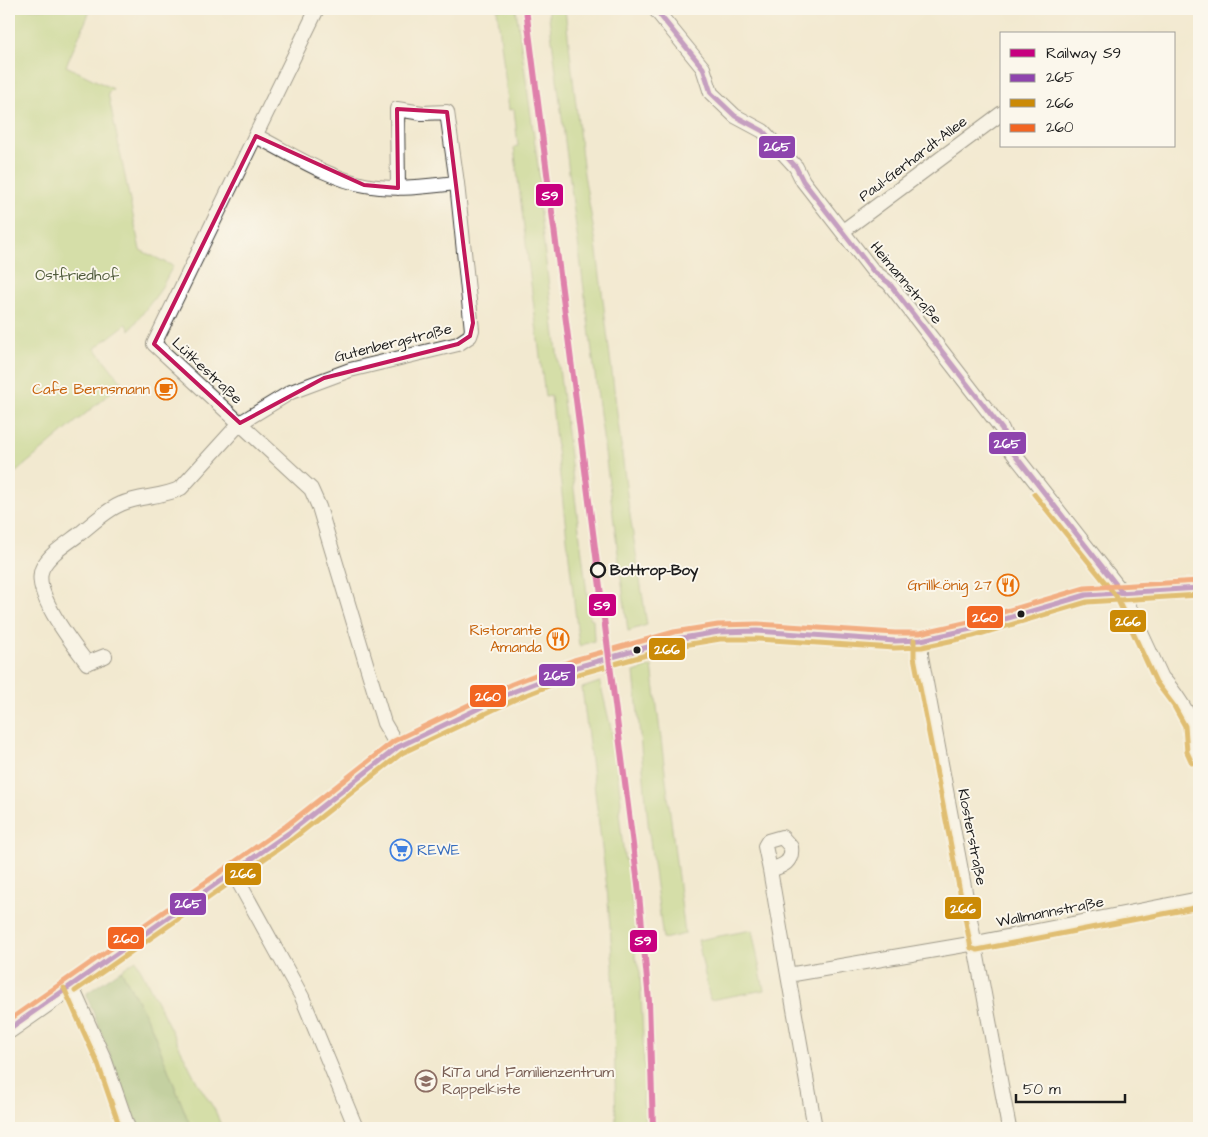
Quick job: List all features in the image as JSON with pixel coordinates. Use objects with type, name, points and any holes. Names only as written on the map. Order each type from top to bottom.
[{"type":"main road","points":[[9,1029],[136,938],[290,832],[398,747],[515,691],[597,661],[676,639],[736,631],[921,640],[971,629],[1086,595],[1199,588]]},
{"type":"street","name":"Lütkestraße","points":[[318,9],[154,344],[311,489],[319,507],[384,723],[398,747]]},
{"type":"street","name":"Heimannstraße","points":[[655,9],[703,68],[711,93],[735,116],[763,131],[796,167],[803,181],[873,271],[889,283],[1002,429],[1010,449],[1122,592],[1158,670],[1172,688],[1194,729],[1193,748],[1199,760]]},
{"type":"street","name":"Gutenbergstraße","points":[[240,423],[291,392],[324,378],[458,344],[470,336],[472,323],[457,183],[447,112],[422,113],[397,109],[398,188]]},
{"type":"street","name":"Paul-Gerhardt-Allee","points":[[843,231],[1000,114]]},
{"type":"street","points":[[256,136],[364,185],[398,188],[457,183]]},
{"type":"street","points":[[105,656],[88,663],[68,639],[48,602],[39,579],[42,567],[57,550],[122,504],[168,494],[180,488],[240,423]]},
{"type":"street","name":"Klosterstraße","points":[[921,640],[921,656],[1009,1128]]},
{"type":"street","points":[[770,870],[814,1128]]},
{"type":"street","points":[[233,872],[302,997],[356,1128]]},
{"type":"street","name":"Wallmannstraße","points":[[788,975],[976,943],[1199,900]]},
{"type":"street","points":[[71,985],[105,1062],[128,1128]]},
{"type":"highlighted area","points":[[397,109],[447,112],[473,323],[470,336],[458,344],[324,378],[240,423],[154,344],[256,136],[364,185],[398,188]]},
{"type":"green space","name":"Ostfriedhof","points":[[9,9],[91,9],[66,66],[113,89],[108,93],[140,250],[173,266],[159,292],[130,330],[126,324],[95,348],[122,383],[9,478]]},
{"type":"green space","points":[[497,9],[516,9],[541,187],[538,198],[590,618],[593,619],[594,641],[579,646],[551,396],[545,397],[514,147],[518,146],[514,109],[509,110]]},
{"type":"green space","points":[[548,9],[565,9],[584,174],[596,243],[628,502],[647,625],[628,631]]},
{"type":"green space","points":[[652,666],[685,934],[663,939],[649,833],[634,672]]},
{"type":"green space","points":[[600,682],[613,737],[621,802],[619,813],[624,856],[629,872],[637,942],[635,956],[640,972],[645,1082],[643,1103],[646,1114],[646,1128],[616,1128],[613,966],[607,888],[582,688]]},
{"type":"green space","points":[[752,930],[764,990],[710,1000],[698,940]]},
{"type":"green space","points":[[136,960],[197,1082],[215,1110],[222,1128],[191,1128],[151,1026],[121,970]]},
{"type":"green space","points":[[121,970],[151,1026],[191,1128],[139,1128],[87,997],[87,993]]},
{"type":"rail line","name":"S9","points":[[526,9],[638,884],[649,1001],[653,1128]]},
{"type":"transit line","name":"265","points":[[655,9],[703,68],[711,93],[735,116],[763,131],[796,167],[803,181],[873,271],[889,283],[1002,429],[1010,449],[1122,592]]},
{"type":"transit line","name":"266","points":[[1034,494],[1116,596],[1156,682],[1174,706],[1185,726],[1187,752],[1192,763]]},
{"type":"transit line","name":"260","points":[[9,1020],[286,826],[394,741],[512,684],[574,660],[674,632],[718,625],[758,624],[920,633],[969,622],[1085,588],[1199,581]]},
{"type":"transit line","name":"265","points":[[9,1029],[290,832],[398,747],[515,691],[577,667],[676,639],[719,632],[757,631],[895,641],[921,640],[971,629],[1086,595],[1199,588]]},
{"type":"transit line","name":"266","points":[[75,991],[294,838],[402,753],[518,698],[579,674],[678,646],[720,639],[757,639],[894,648],[922,647],[973,636],[1087,602],[1199,595]]},
{"type":"transit line","name":"266","points":[[914,640],[914,657],[971,948],[977,950],[1199,907]]},
{"type":"transit line","name":"266","points":[[64,988],[98,1064],[120,1128]]},
{"type":"place","name":"Cafe Bernsmann","points":[[166,389]]},
{"type":"place","name":"Bottrop-Boy","points":[[598,570]]},
{"type":"place","name":"Grillkönig 27","points":[[1008,585]]},
{"type":"place","name":"Ristorante Amanda","points":[[558,639]]},
{"type":"place","name":"REWE","points":[[401,850]]},
{"type":"place","name":"KiTa und Familienzentrum Rappelkiste","points":[[426,1081]]}]
